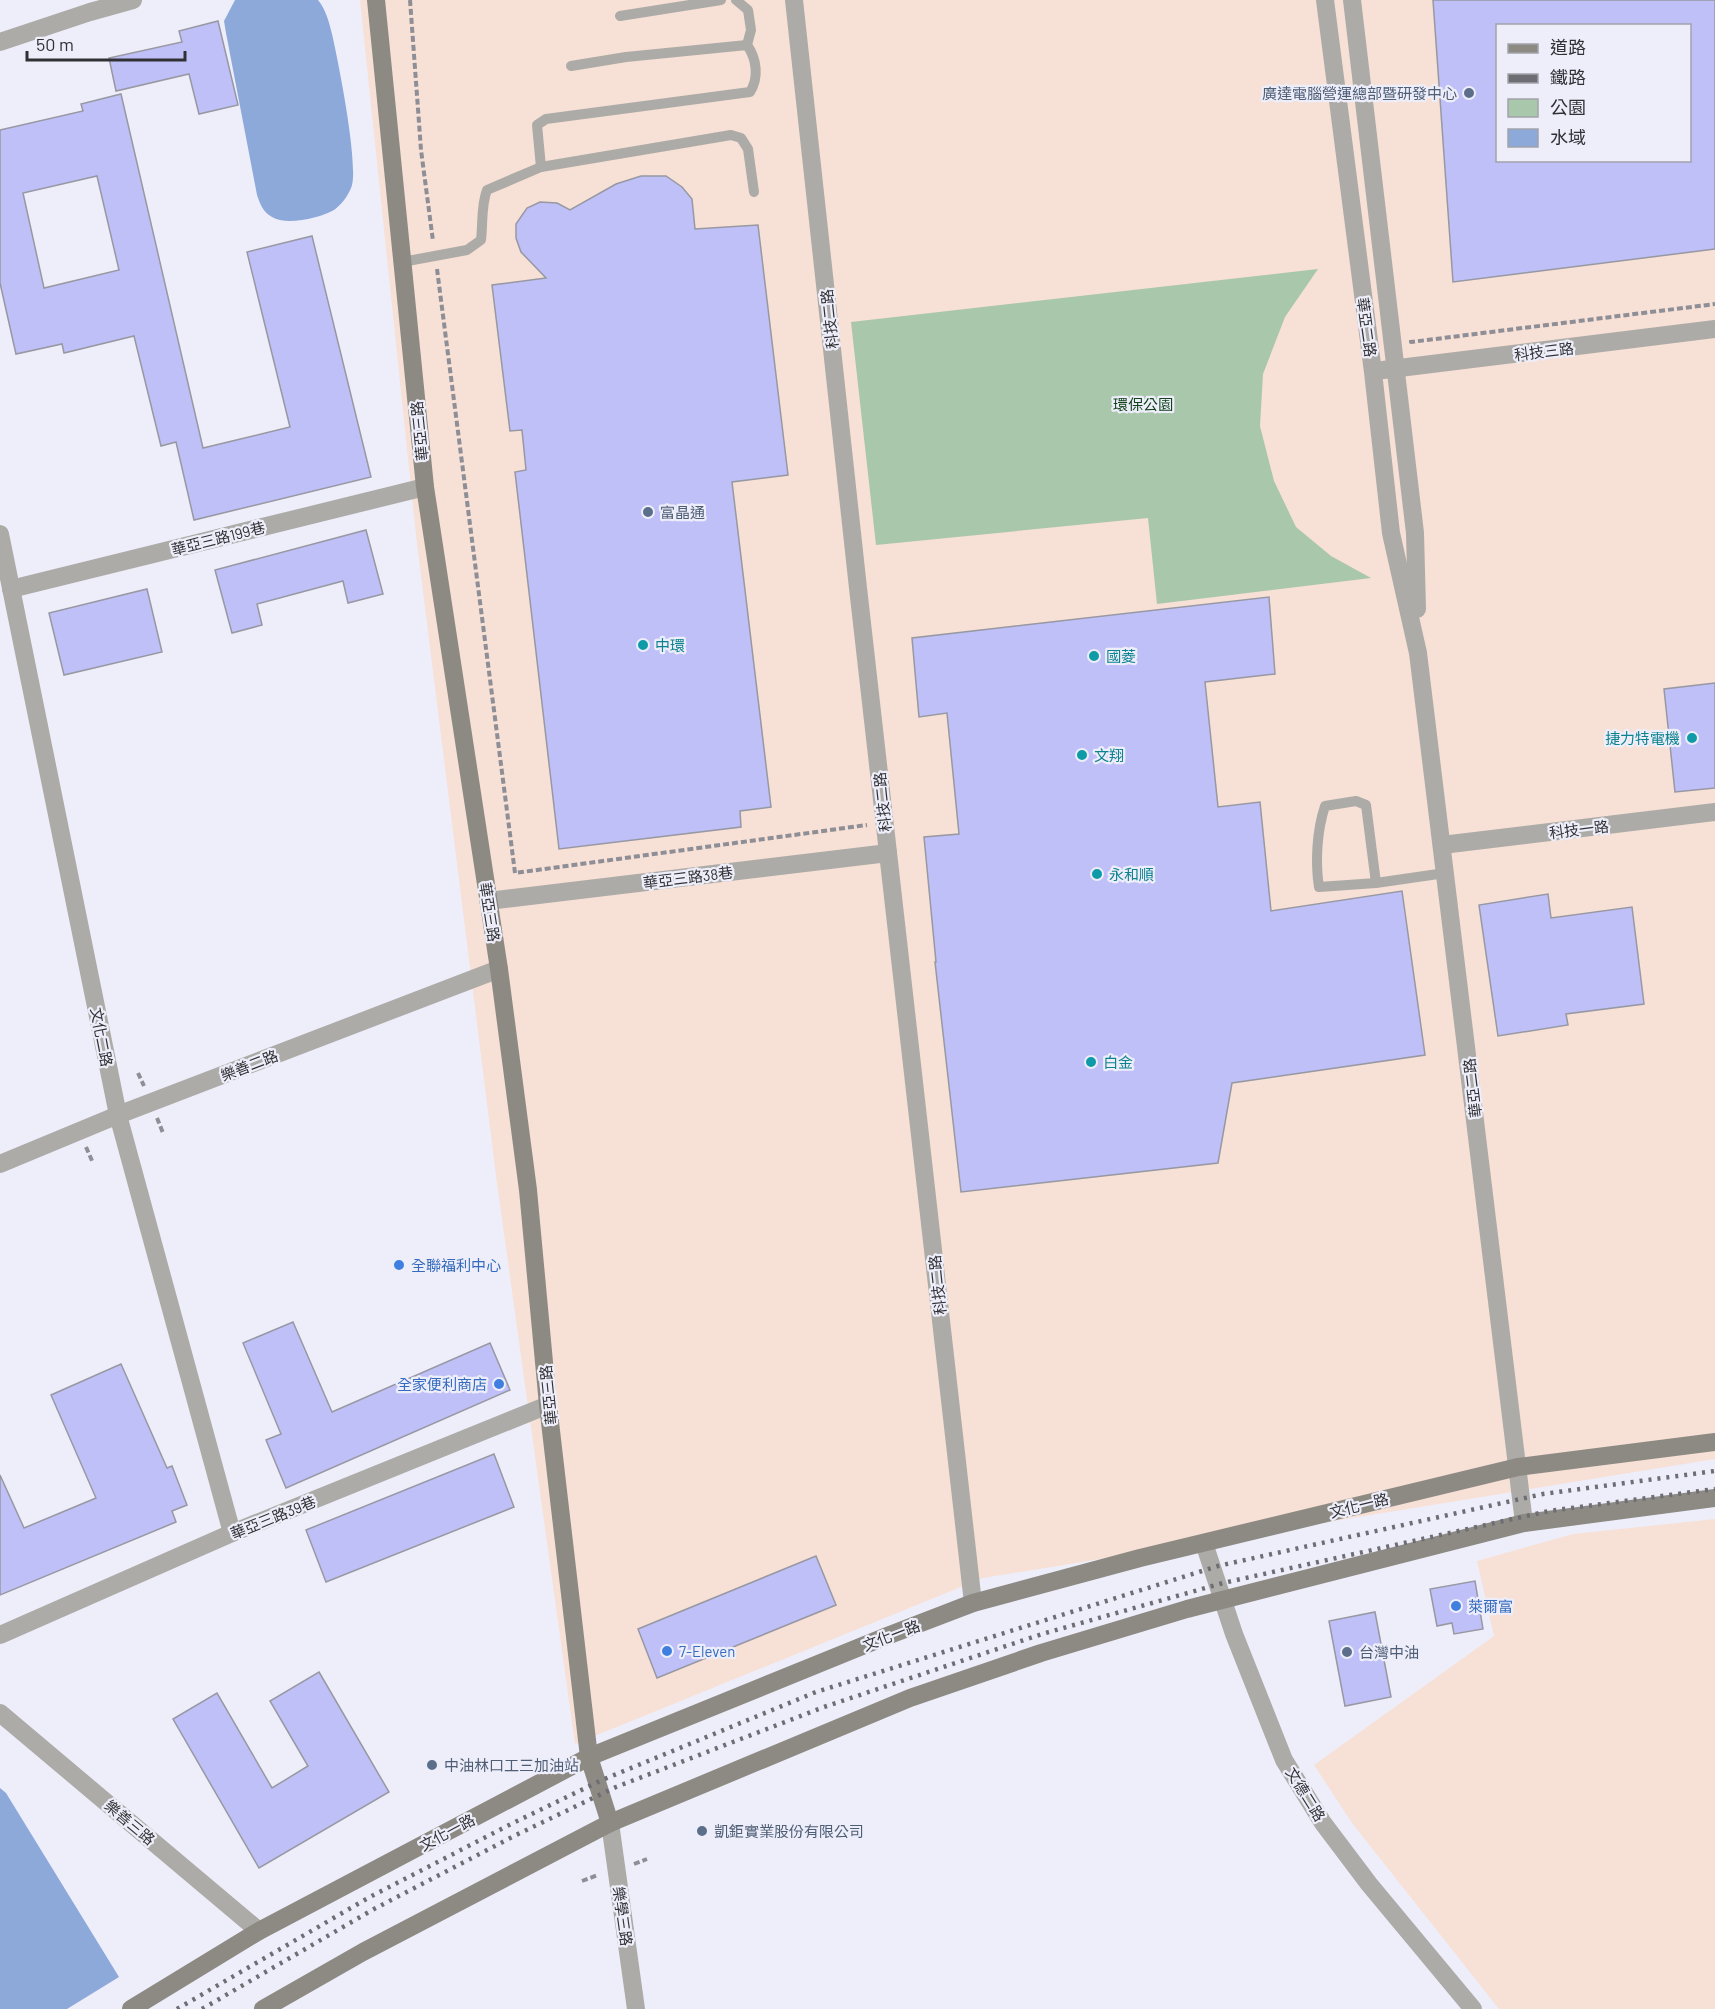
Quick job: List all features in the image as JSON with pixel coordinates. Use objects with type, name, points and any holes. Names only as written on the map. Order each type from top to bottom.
[{"type":"street","points":[[0,42],[134,0]]},
{"type":"street","name":"華亞三路","points":[[376,0],[425,487],[499,969],[528,1190],[548,1405],[589,1757],[610,1822]]},
{"type":"street","name":"科技二路","points":[[794,0],[973,1603]]},
{"type":"street","name":"華亞二路","points":[[1325,0],[1392,533],[1418,653],[1524,1523]]},
{"type":"street","name":"華亞二路","points":[[1352,0],[1415,533],[1418,653]]},
{"type":"street","name":"科技三路","points":[[1373,372],[1715,329]]},
{"type":"street","name":"華亞三路199巷","points":[[11,589],[425,487]]},
{"type":"street","name":"文化二路","points":[[0,534],[117,1115],[232,1533]]},
{"type":"street","name":"科技一路","points":[[1442,845],[1715,812]]},
{"type":"street","name":"華亞三路38巷","points":[[488,901],[888,853]]},
{"type":"street","name":"樂善二路","points":[[0,1164],[117,1115],[499,969]]},
{"type":"street","name":"華亞三路39巷","points":[[0,1635],[232,1533],[548,1405]]},
{"type":"street","name":"文化一路","points":[[131,2009],[259,1931],[589,1757],[973,1603],[1012,1591],[1204,1543],[1518,1467],[1715,1442]]},
{"type":"street","points":[[263,2009],[363,1952],[610,1822],[910,1698],[1041,1653],[1223,1599],[1524,1523],[1715,1498]]},
{"type":"street","name":"文德二路","points":[[1204,1543],[1234,1634],[1284,1760],[1323,1823],[1362,1875],[1473,2009]]},
{"type":"street","name":"樂善三路","points":[[0,1713],[259,1931]]},
{"type":"street","name":"樂學三路","points":[[610,1822],[636,2009]]},
{"type":"lane","points":[[620,16],[721,0]]},
{"type":"lane","points":[[736,0],[748,10],[751,30],[747,45]]},
{"type":"lane","points":[[542,166],[537,125],[546,119],[750,93],[756,84],[755,56],[747,45]]},
{"type":"lane","points":[[570,66],[626,57],[747,45]]},
{"type":"lane","points":[[402,262],[467,250],[482,240],[483,200],[486,190],[542,166],[731,135],[741,138],[748,149],[754,192]]},
{"type":"lane","points":[[1376,883],[1366,805],[1356,801],[1325,806],[1321,817],[1316,872],[1319,887],[1376,883],[1445,873]]},
{"type":"path","points":[[410,0],[421,150],[515,873],[868,825],[867,813]]},
{"type":"path","points":[[1410,330],[1411,342],[1715,304]]},
{"type":"shaded area","points":[[360,0],[1715,0],[1715,1459],[983,1578],[575,1744],[497,1183],[416,535]]},
{"type":"shaded area","points":[[1715,1519],[1715,2009],[1499,2009],[1352,1823],[1314,1765],[1494,1636],[1477,1561],[1573,1534]]},
{"type":"green space","name":"環保公園","points":[[1318,269],[1285,317],[1263,374],[1260,426],[1274,481],[1296,527],[1331,556],[1371,578],[1157,604],[1148,518],[876,545],[851,322]]},
{"type":"water","points":[[235,0],[318,0],[325,12],[332,34],[343,89],[353,160],[351,188],[342,203],[328,213],[303,220],[278,220],[266,213],[259,202],[224,21]]},
{"type":"water","points":[[0,1788],[6,1793],[119,1977],[67,2009],[0,2009]]},
{"type":"building","name":"廣達電腦營運總部暨研發中心","points":[[1433,0],[1715,0],[1715,249],[1453,282]]},
{"type":"building","points":[[218,21],[238,105],[199,114],[189,74],[116,91],[109,58],[182,42],[179,31]]},
{"type":"building","points":[[121,94],[203,448],[290,427],[247,252],[312,236],[371,477],[194,520],[176,442],[161,446],[134,336],[64,353],[62,344],[16,354],[0,283],[0,130],[83,111],[81,104]],"holes":[[[97,176],[119,270],[44,288],[23,193]]]},
{"type":"building","name":"中環","points":[[641,176],[666,176],[682,187],[692,199],[695,229],[758,225],[788,475],[732,482],[771,807],[740,811],[741,827],[559,849],[515,472],[526,470],[522,430],[510,431],[492,285],[546,278],[521,252],[516,238],[516,224],[527,208],[540,202],[557,203],[570,210],[616,184]]},
{"type":"building","points":[[366,530],[383,594],[348,603],[343,581],[257,604],[262,625],[232,633],[215,570]]},
{"type":"building","points":[[147,589],[162,652],[64,675],[49,613]]},
{"type":"building","points":[[1269,597],[1275,674],[1205,682],[1218,807],[1260,802],[1271,911],[1402,891],[1425,1055],[1232,1083],[1218,1163],[961,1192],[935,962],[924,837],[959,834],[947,713],[919,717],[912,638]]},
{"type":"building","name":"捷力特電機","points":[[1715,683],[1715,788],[1675,792],[1664,689]]},
{"type":"building","points":[[1548,894],[1551,918],[1632,907],[1644,1004],[1566,1014],[1568,1025],[1498,1036],[1479,905]]},
{"type":"building","points":[[293,1322],[332,1412],[490,1343],[510,1390],[286,1488],[266,1440],[281,1434],[243,1343]]},
{"type":"building","points":[[121,1364],[167,1468],[172,1466],[187,1505],[172,1511],[176,1522],[0,1595],[0,1475],[24,1528],[96,1498],[51,1395]]},
{"type":"building","points":[[494,1454],[514,1507],[326,1582],[306,1530]]},
{"type":"building","points":[[816,1556],[836,1605],[657,1678],[638,1629]]},
{"type":"building","name":"萊爾富","points":[[1475,1581],[1483,1629],[1454,1634],[1452,1623],[1437,1626],[1430,1589]]},
{"type":"building","points":[[1375,1612],[1391,1697],[1345,1706],[1329,1621]]},
{"type":"building","points":[[319,1672],[389,1792],[259,1868],[173,1719],[217,1693],[272,1788],[308,1766],[270,1701]]},
{"type":"railway","points":[[177,2009],[368,1898],[511,1824],[602,1780],[816,1692],[1218,1566],[1543,1494],[1715,1471]]},
{"type":"railway","points":[[202,2009],[374,1909],[516,1835],[616,1787],[824,1707],[1042,1634],[1223,1583],[1549,1511],[1715,1489]]},
{"type":"place","name":"廣達電腦營運總部暨研發中心","points":[[1469,93]]},
{"type":"place","name":"富晶通","points":[[648,512]]},
{"type":"place","name":"中環","points":[[643,645]]},
{"type":"place","name":"國菱","points":[[1094,656]]},
{"type":"place","name":"捷力特電機","points":[[1692,738]]},
{"type":"place","name":"文翔","points":[[1082,755]]},
{"type":"place","name":"永和順","points":[[1097,874]]},
{"type":"place","name":"白金","points":[[1091,1062]]},
{"type":"place","name":"全聯福利中心","points":[[399,1265]]},
{"type":"place","name":"全家便利商店","points":[[499,1384]]},
{"type":"place","name":"萊爾富","points":[[1456,1606]]},
{"type":"place","name":"7-Eleven","points":[[667,1651]]},
{"type":"place","name":"台灣中油","points":[[1347,1652]]},
{"type":"place","name":"中油林口工三加油站","points":[[432,1765]]},
{"type":"place","name":"凱鉅實業股份有限公司","points":[[702,1831]]}]
